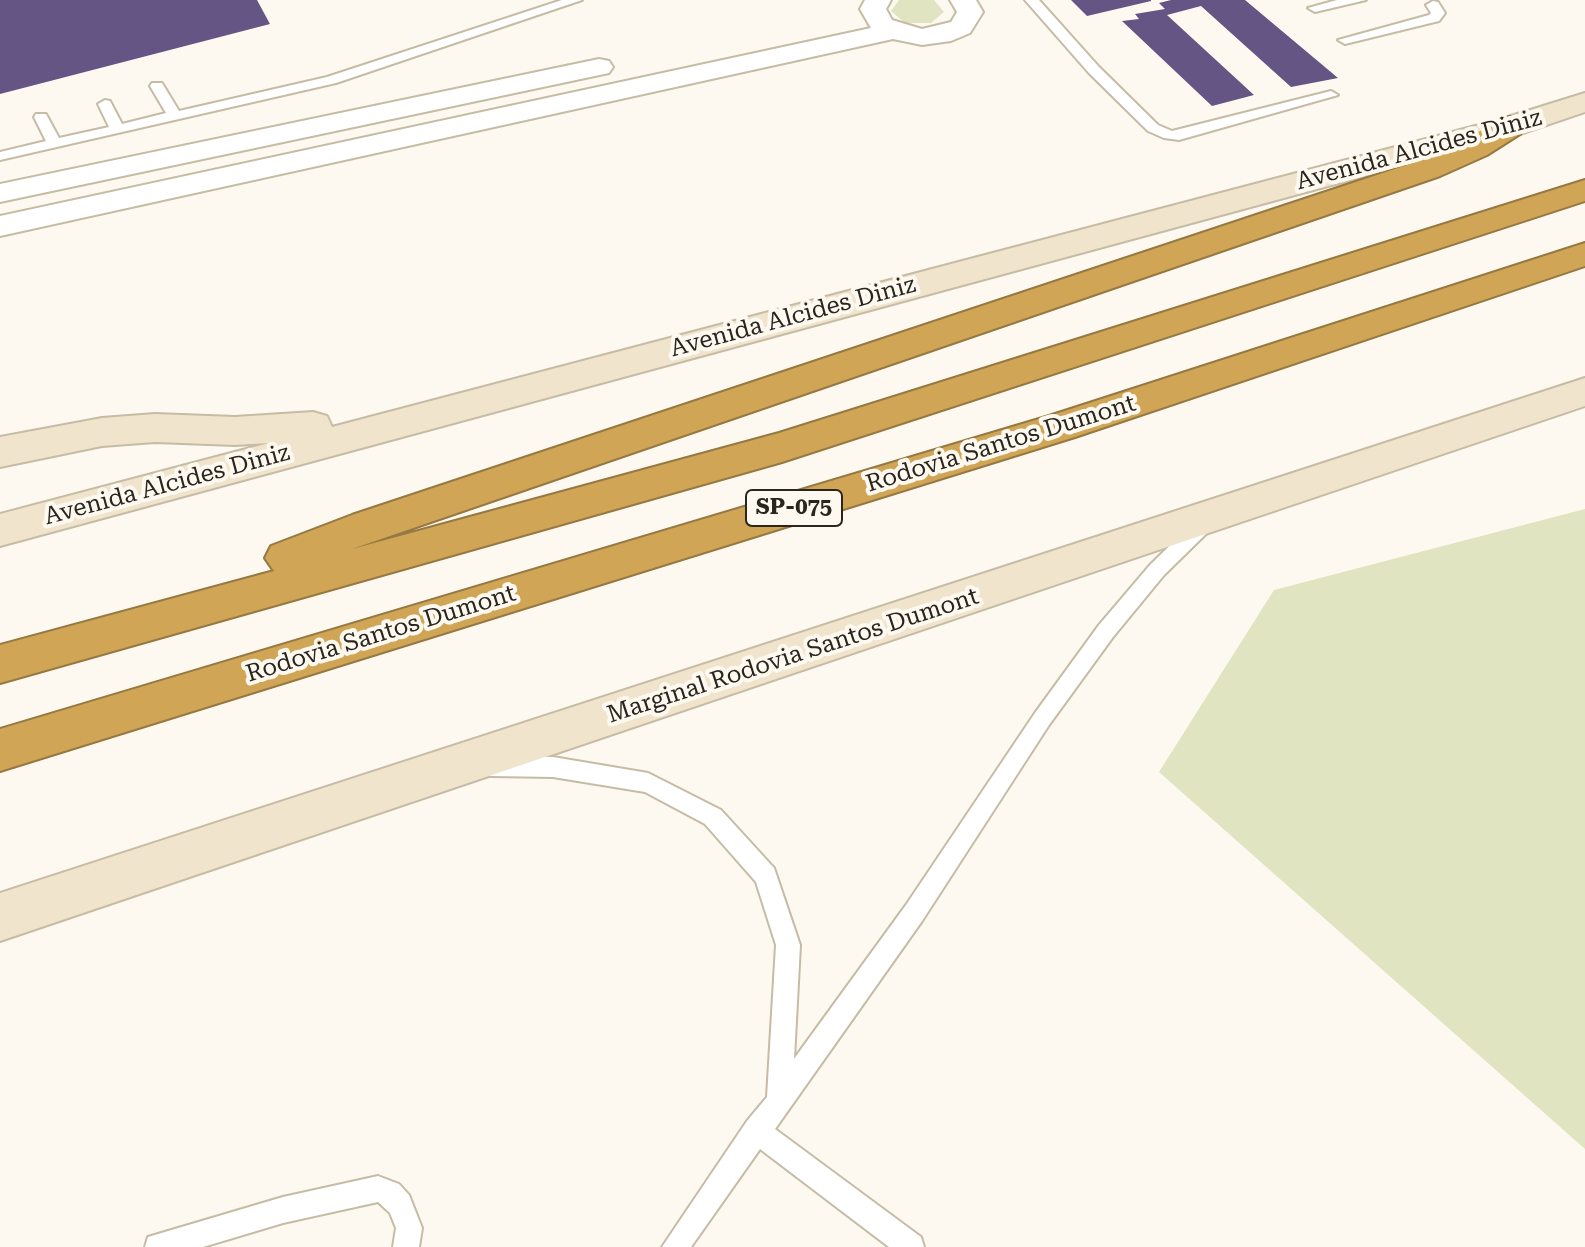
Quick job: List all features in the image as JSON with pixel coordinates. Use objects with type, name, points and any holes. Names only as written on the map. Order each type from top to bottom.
[{"type":"highway","points":[[185,610],[271,565],[367,526],[1428,169],[1476,148],[1509,127]]},
{"type":"highway","name":"SP-075","points":[[0,664],[185,610],[782,447],[1585,190]]},
{"type":"highway","name":"Rodovia Santos Dumont","points":[[0,750],[1061,427],[1585,254]]},
{"type":"main road","name":"Avenida Alcides Diniz","points":[[0,530],[1509,127],[1585,102]]},
{"type":"main road","name":"Marginal Rodovia Santos Dumont","points":[[0,917],[1585,392]]},
{"type":"main road","points":[[0,452],[102,432],[155,428],[235,431],[422,416]]},
{"type":"street","points":[[686,49],[876,5],[882,25],[893,31],[922,37],[951,33],[968,20],[970,12],[963,0]]},
{"type":"street","points":[[0,226],[893,31]]},
{"type":"street","points":[[0,193],[624,62]]},
{"type":"lane","points":[[0,156],[331,80],[575,0]]},
{"type":"lane","points":[[1032,0],[1153,128],[1169,135],[1179,136],[1331,95]]},
{"type":"lane","points":[[1315,8],[1359,0]]},
{"type":"lane","points":[[1345,40],[1434,18],[1438,13],[1435,2]]},
{"type":"lane","points":[[157,86],[175,116]]},
{"type":"lane","points":[[105,104],[117,129]]},
{"type":"lane","points":[[41,117],[55,144]]},
{"type":"lane","points":[[675,1247],[914,913],[1042,719],[1106,631],[1157,570],[1211,516]]},
{"type":"lane","points":[[463,765],[553,767],[648,783],[713,817],[766,876],[788,945],[780,1097]]},
{"type":"lane","points":[[756,1130],[911,1247]]},
{"type":"lane","points":[[158,1247],[283,1210],[378,1189],[390,1193],[400,1204],[409,1228],[406,1247]]},
{"type":"green space","points":[[899,0],[934,0],[944,12],[931,23],[905,23],[891,11]]},
{"type":"green space","points":[[1585,509],[1585,1149],[1159,772],[1274,590]]},
{"type":"building","points":[[0,0],[257,0],[270,24],[0,94]]},
{"type":"building","points":[[1071,0],[1151,0],[1151,1],[1087,16]]},
{"type":"building","points":[[1171,0],[1245,0],[1338,78],[1291,87],[1201,6],[1167,15],[1254,95],[1212,106],[1122,21],[1139,19],[1135,14],[1165,9],[1159,3]]}]
